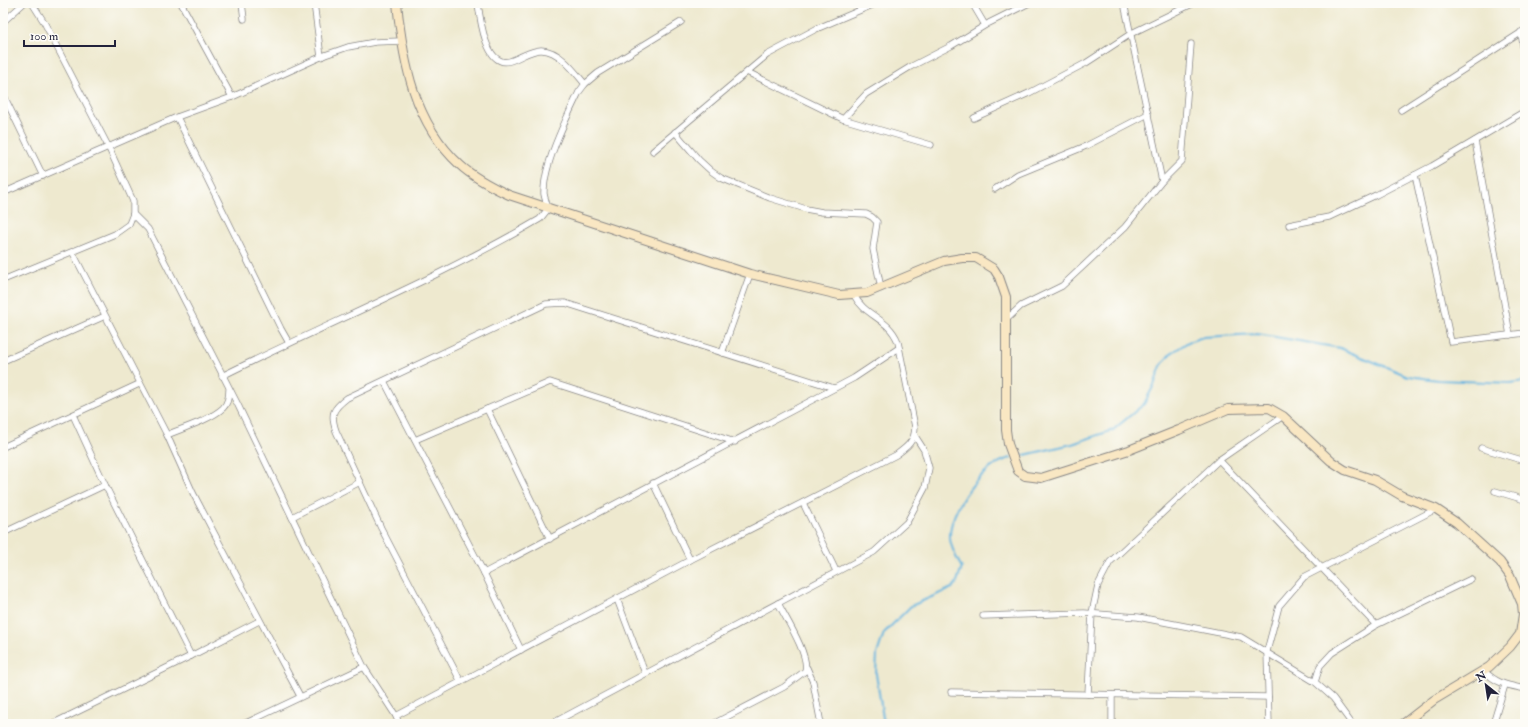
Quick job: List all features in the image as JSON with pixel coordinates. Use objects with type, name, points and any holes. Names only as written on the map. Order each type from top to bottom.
[{"type":"street","points":[[3,280],[73,253],[115,234],[129,224],[133,214],[133,201],[108,146],[44,22],[32,3]]},
{"type":"street","points":[[181,3],[232,97]]},
{"type":"street","points":[[242,3],[244,20]]},
{"type":"street","points":[[314,3],[321,57]]},
{"type":"street","points":[[397,3],[401,41],[413,94],[424,118],[440,143],[460,165],[483,182],[510,195],[548,209],[750,274],[816,291],[839,295],[854,296],[881,288],[944,261],[962,258],[976,258],[990,266],[999,277],[1006,297],[1007,319],[1004,402],[1008,444],[1018,471],[1025,476],[1041,478],[1060,473],[1129,450],[1228,409],[1269,408],[1283,416],[1331,461],[1345,470],[1375,480],[1402,496],[1436,510],[1457,523],[1500,562],[1516,587],[1522,604],[1523,614],[1520,634],[1510,647],[1483,670],[1434,700],[1403,724]]},
{"type":"street","points":[[478,3],[481,26],[492,55],[500,61],[509,61],[542,50],[547,51],[564,60],[585,84]]},
{"type":"street","points":[[653,151],[767,55],[783,45],[877,3]]},
{"type":"street","points":[[972,3],[985,25]]},
{"type":"street","points":[[843,119],[866,94],[910,67],[951,46],[985,25],[1029,3]]},
{"type":"street","points":[[1124,3],[1132,33],[1162,181]]},
{"type":"street","points":[[974,118],[1029,93],[1086,63],[1132,33],[1194,3]]},
{"type":"street","points":[[3,22],[19,4]]},
{"type":"street","points":[[548,209],[544,195],[545,184],[552,156],[563,125],[579,92],[585,84],[598,73],[681,22]]},
{"type":"street","points":[[1401,110],[1523,31],[1525,60]]},
{"type":"street","points":[[3,193],[108,146],[177,117],[232,97],[321,57],[348,47],[375,42],[401,41]]},
{"type":"street","points":[[1007,319],[1021,306],[1062,286],[1125,228],[1162,181],[1182,162],[1191,44]]},
{"type":"street","points":[[747,72],[843,119],[931,145]]},
{"type":"street","points":[[3,94],[43,176]]},
{"type":"street","points":[[1289,225],[1329,218],[1415,175],[1525,112]]},
{"type":"street","points":[[995,189],[1018,174],[1086,146],[1148,114]]},
{"type":"street","points":[[177,117],[289,343]]},
{"type":"street","points":[[675,132],[699,160],[721,178],[770,198],[806,209],[822,212],[866,214],[872,217],[877,222],[874,249],[881,288]]},
{"type":"street","points":[[1475,141],[1510,335]]},
{"type":"street","points":[[1415,175],[1451,342],[1525,333]]},
{"type":"street","points":[[222,376],[289,343],[390,298],[486,249],[540,219],[548,209]]},
{"type":"street","points":[[133,214],[148,229],[229,390],[237,403],[364,666],[396,716],[398,724]]},
{"type":"street","points":[[73,253],[139,384],[167,435],[193,493],[259,621],[300,696]]},
{"type":"street","points":[[722,353],[750,274]]},
{"type":"street","points":[[551,724],[874,552],[907,522],[925,488],[929,468],[924,450],[915,436],[915,427],[900,348],[894,332],[888,324],[860,305],[854,296]]},
{"type":"street","points":[[461,682],[381,528],[336,431],[332,420],[334,408],[347,398],[546,304],[553,303],[566,303],[834,388]]},
{"type":"street","points":[[3,361],[104,316]]},
{"type":"street","points":[[484,573],[735,442],[834,388],[900,348]]},
{"type":"street","points":[[384,381],[484,573],[521,650]]},
{"type":"street","points":[[415,440],[550,382],[735,442]]},
{"type":"street","points":[[3,447],[139,384]]},
{"type":"street","points":[[167,435],[204,419],[224,407],[229,396],[229,390]]},
{"type":"street","points":[[487,410],[550,539]]},
{"type":"street","points":[[73,415],[105,485],[191,656]]},
{"type":"street","points":[[1088,694],[1092,614],[1098,585],[1110,562],[1219,460],[1283,416]]},
{"type":"street","points":[[396,716],[690,560],[896,455],[905,448],[915,436]]},
{"type":"street","points":[[1481,448],[1525,461]]},
{"type":"street","points":[[1219,460],[1376,625]]},
{"type":"street","points":[[292,517],[360,482]]},
{"type":"street","points":[[653,484],[690,560]]},
{"type":"street","points":[[3,533],[105,485]]},
{"type":"street","points":[[1495,491],[1525,500]]},
{"type":"street","points":[[803,503],[836,571]]},
{"type":"street","points":[[1268,724],[1267,651],[1279,606],[1304,577],[1436,510]]},
{"type":"street","points":[[1315,682],[1320,666],[1332,652],[1376,625],[1471,579]]},
{"type":"street","points":[[617,599],[645,673]]},
{"type":"street","points":[[778,603],[800,646],[813,682],[821,724]]},
{"type":"street","points":[[983,616],[1092,614],[1138,617],[1241,637],[1267,651],[1315,682],[1333,698],[1352,724]]},
{"type":"street","points":[[52,724],[259,621]]},
{"type":"street","points":[[244,724],[364,666]]},
{"type":"street","points":[[713,724],[784,687],[801,676],[807,668]]},
{"type":"street","points":[[1483,670],[1493,680],[1525,690]]},
{"type":"street","points":[[1494,724],[1505,685]]},
{"type":"street","points":[[951,692],[1268,697]]},
{"type":"street","points":[[1112,695],[1112,724]]},
{"type":"waterway","points":[[1016,457],[1072,444],[1113,430],[1144,404],[1154,385],[1161,366],[1170,354],[1188,342],[1203,337],[1257,334],[1340,348],[1408,376],[1438,380],[1511,383],[1525,381]]},
{"type":"waterway","points":[[884,724],[876,674],[877,654],[884,633],[911,606],[952,588],[956,584],[962,568],[956,558],[950,539],[951,527],[955,515],[961,502],[978,479],[989,469],[1000,462],[1011,458]]}]
